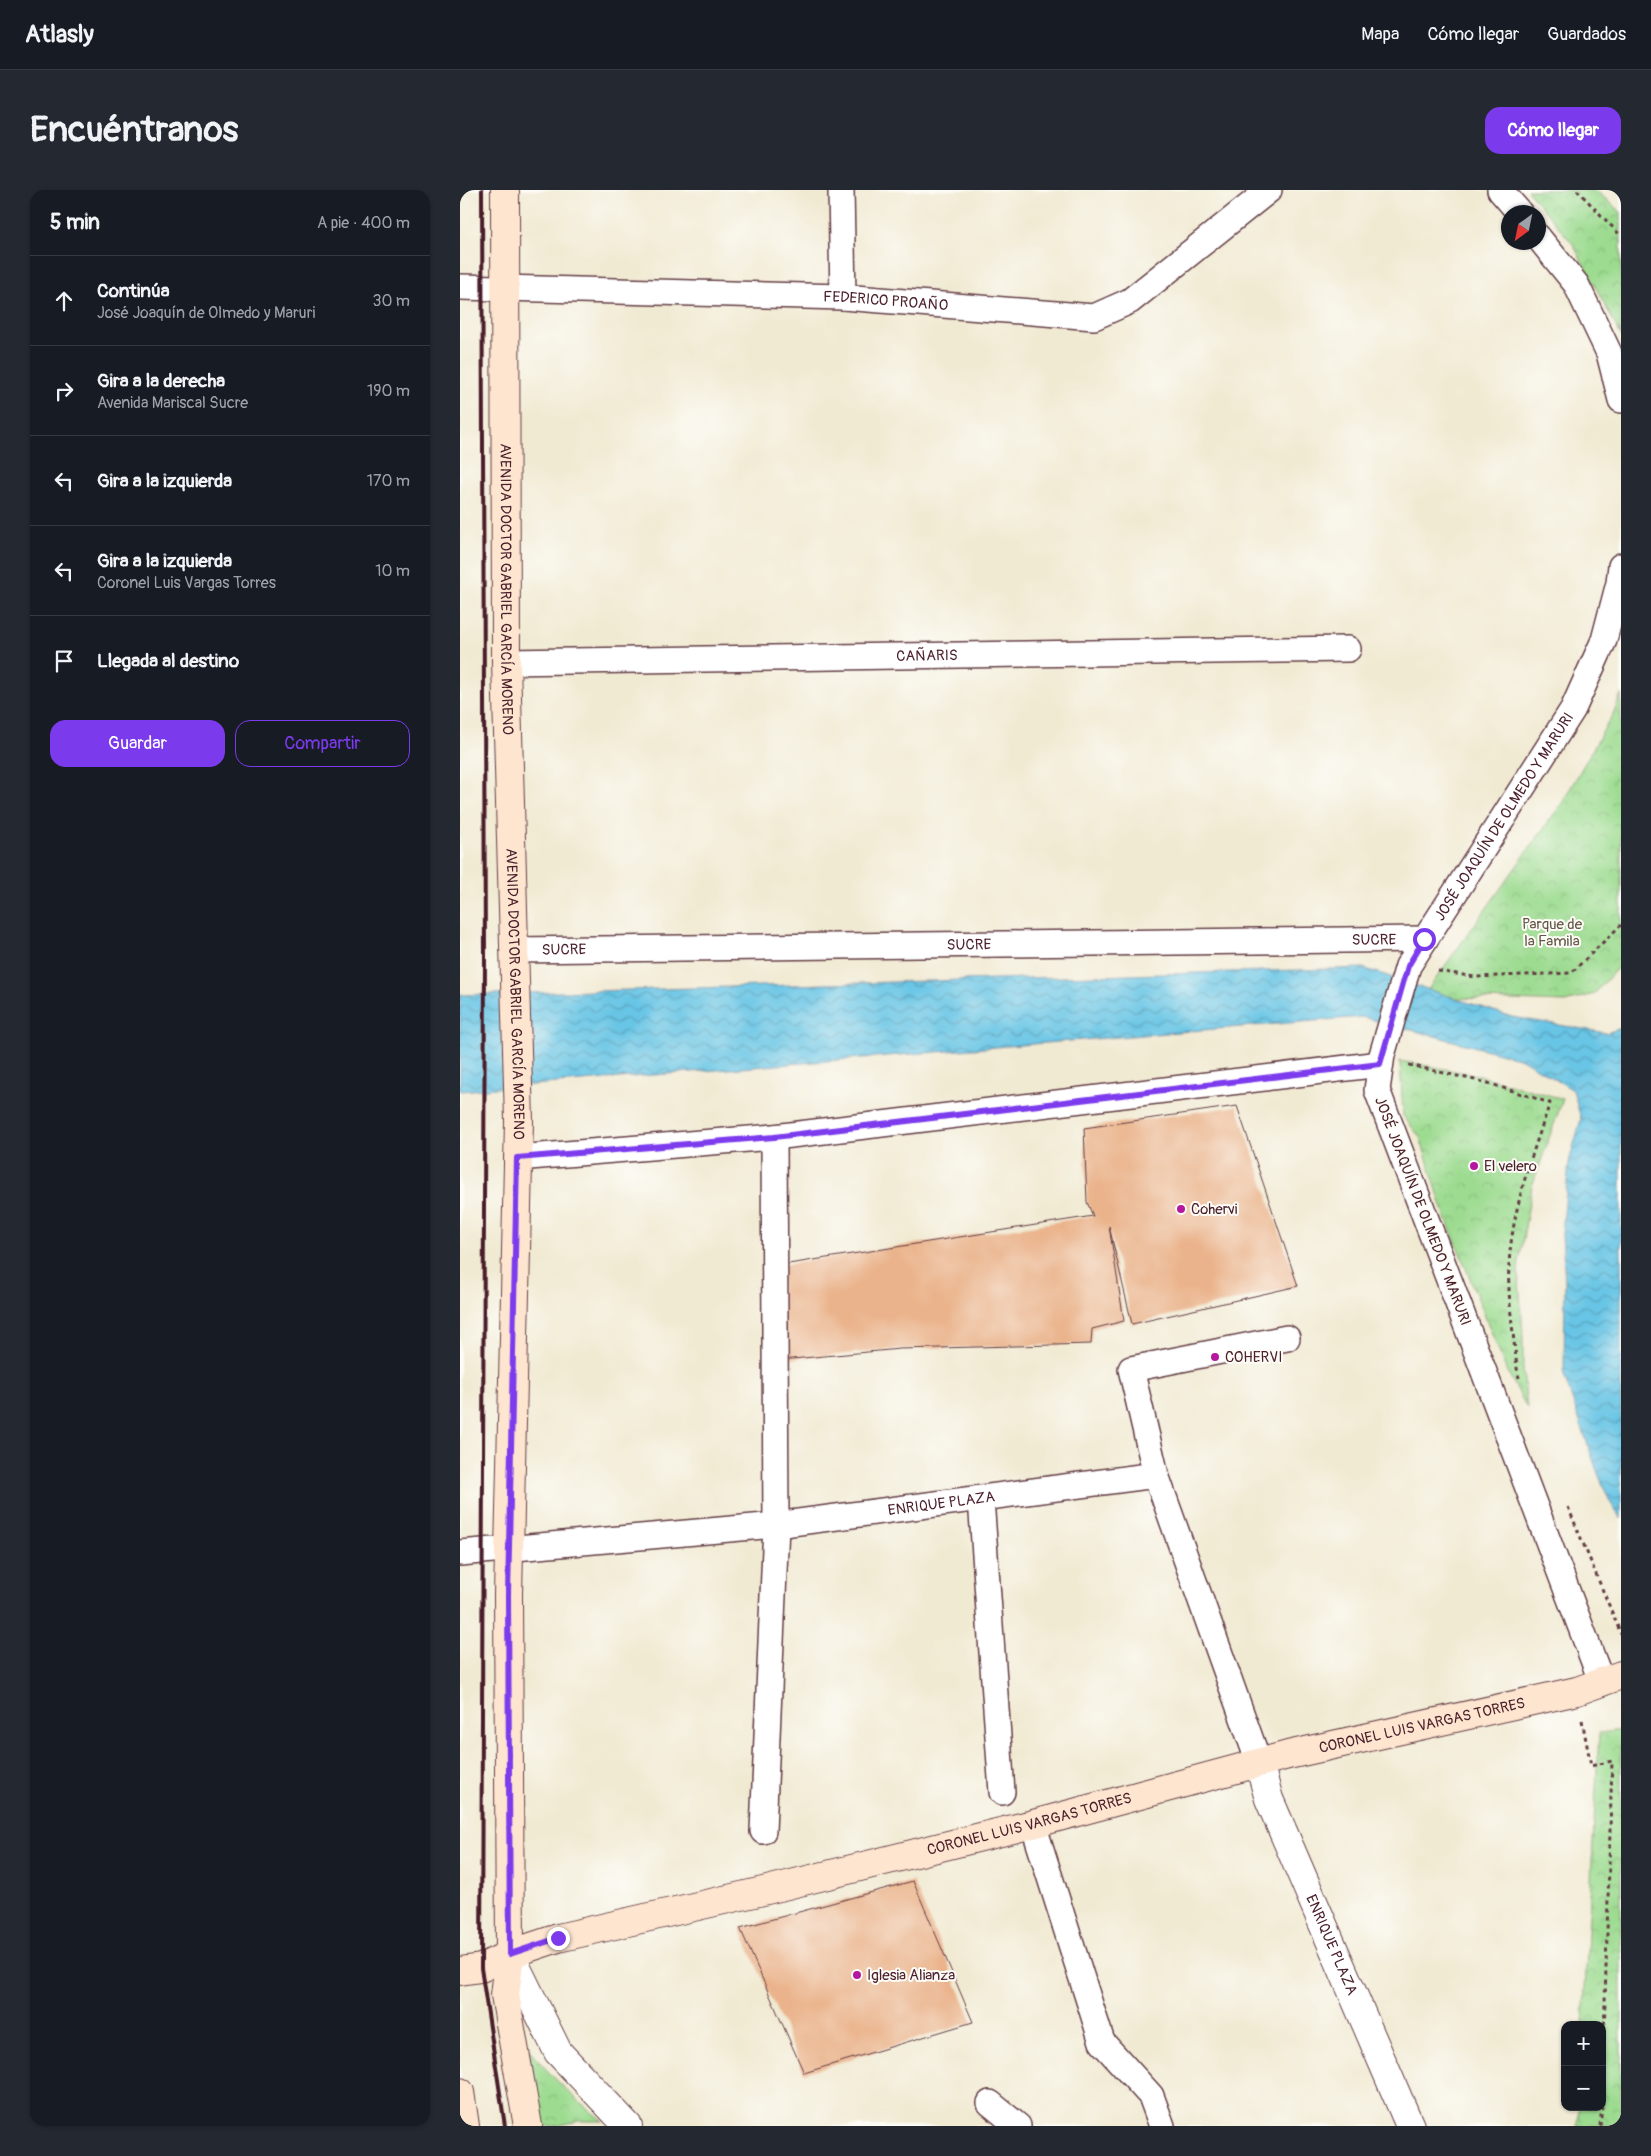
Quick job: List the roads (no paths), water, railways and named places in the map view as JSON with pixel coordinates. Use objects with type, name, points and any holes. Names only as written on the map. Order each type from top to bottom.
[{"type":"main road","name":"AVENIDA DOCTOR GABRIEL GARCÍA MORENO","points":[[505,190],[506,662],[519,1121],[509,1550],[510,1954],[506,1994],[528,2126]]},
{"type":"main road","name":"CORONEL LUIS VARGAS TORRES","points":[[460,1971],[480,1968],[510,1954],[558,1938],[763,1891],[1033,1824],[1259,1763],[1605,1683]]},
{"type":"main road","points":[[460,2092],[465,2126]]},
{"type":"street","points":[[841,190],[843,297]]},
{"type":"street","name":"FEDERICO PROAÑO","points":[[460,287],[843,297],[1094,317],[1130,301],[1269,190]]},
{"type":"street","points":[[1500,190],[1513,205]]},
{"type":"street","points":[[1546,247],[1576,284],[1609,353],[1621,400]]},
{"type":"street","name":"JOSÉ JOAQUÍN DE OLMEDO Y MARURI","points":[[1605,1683],[1378,1090],[1387,1060],[1406,972],[1424,939],[1574,708],[1604,640],[1619,583],[1621,566]]},
{"type":"street","name":"CAÑARIS","points":[[506,662],[1348,649]]},
{"type":"street","name":"SUCRE","points":[[514,950],[1424,939]]},
{"type":"street","points":[[517,1158],[774,1137],[1387,1060]]},
{"type":"street","points":[[763,1831],[776,1525],[774,1137]]},
{"type":"street","points":[[1259,1763],[1156,1475],[1131,1369],[1287,1338]]},
{"type":"street","name":"ENRIQUE PLAZA","points":[[460,1553],[776,1525],[1156,1475]]},
{"type":"street","points":[[981,1499],[1002,1792]]},
{"type":"street","name":"ENRIQUE PLAZA","points":[[1259,1763],[1269,1799],[1410,2126]]},
{"type":"street","points":[[1033,1824],[1102,2042],[1151,2096],[1162,2126]]},
{"type":"street","points":[[510,1954],[558,2052],[628,2126]]},
{"type":"street","points":[[990,2103],[1018,2126]]},
{"type":"water","points":[[1363,968],[1512,1017],[1606,1033],[1621,1028],[1621,1519],[1610,1502],[1597,1471],[1564,1376],[1565,1283],[1562,1234],[1569,1162],[1581,1119],[1573,1090],[1522,1059],[1362,1017],[460,1091],[460,995]]},
{"type":"railway","points":[[482,190],[485,953],[481,1968],[505,2126]]},
{"type":"place","name":"El velero","points":[[1474,1166]]},
{"type":"place","name":"Cohervi","points":[[1181,1209]]},
{"type":"place","name":"COHERVI","points":[[1215,1357]]},
{"type":"place","name":"Iglesia Alianza","points":[[857,1975]]},
{"type":"park label","name":"Parque de la Famila","points":[[1552,932]]}]
